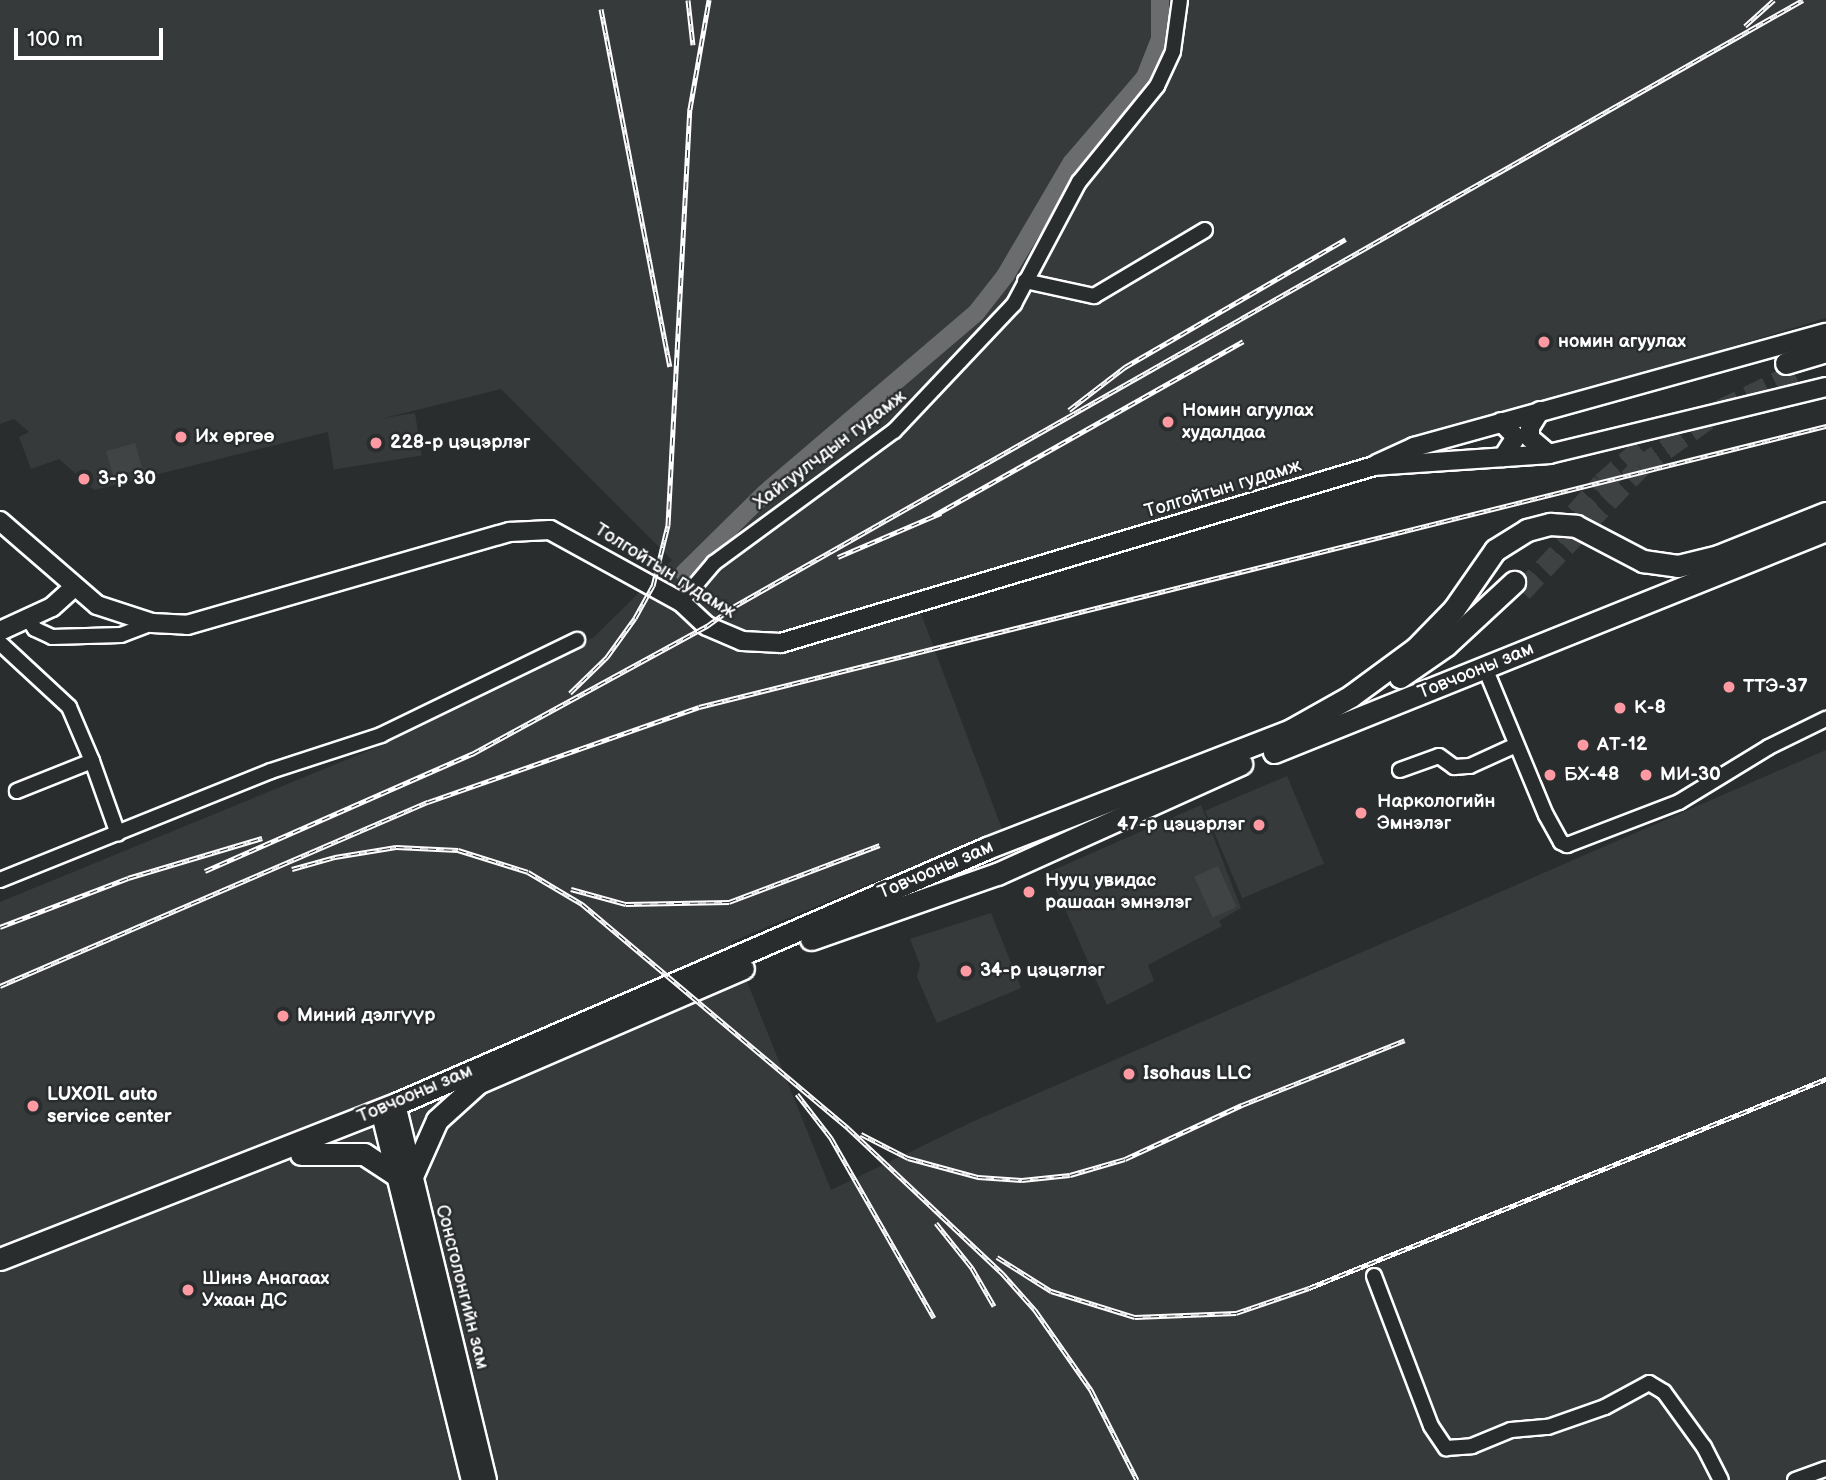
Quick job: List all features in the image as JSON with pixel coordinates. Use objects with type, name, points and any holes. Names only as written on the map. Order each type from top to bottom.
[{"type":"highway","points":[[1826,351],[1792,367],[1826,363]]},
{"type":"highway","name":"Товчооны зам","points":[[0,1273],[301,1154],[987,848],[1291,730],[1351,696],[1423,642],[1454,609],[1495,550],[1527,530],[1550,524],[1576,527],[1643,561],[1678,566],[1718,556],[1826,513]]},
{"type":"highway","name":"Товчооны зам","points":[[0,1259],[479,1082],[812,938],[997,874],[1151,802],[1826,530]]},
{"type":"highway","points":[[1351,696],[1383,689],[1446,645],[1518,587],[1468,644],[1386,698],[1378,711]]},
{"type":"highway","points":[[301,1154],[364,1154],[406,1176],[437,1120],[479,1082]]},
{"type":"main road","name":"Толгойтын гудамж","points":[[0,521],[73,588],[97,605],[152,623],[187,625],[232,614],[528,529],[568,536],[681,602],[707,626],[742,641],[781,643],[1374,466],[1414,447],[1826,333]]},
{"type":"main road","name":"Толгойтын гудамж","points":[[1374,466],[1549,454],[1826,387]]},
{"type":"main road","points":[[1540,411],[1529,433],[1532,443],[1549,454]]},
{"type":"main road","points":[[1501,422],[1516,437],[1503,457]]},
{"type":"main road","points":[[0,631],[52,607],[73,588]]},
{"type":"main road","name":"Сонсголонгийн зам","points":[[390,1113],[487,1480]]},
{"type":"main road","name":"Сонсголонгийн зам","points":[[406,1176],[471,1480]]},
{"type":"street","name":"Хайгуулчдын гудамж","points":[[681,602],[714,563],[894,431],[1014,304],[1079,182],[1157,86],[1173,51],[1180,0]]},
{"type":"street","points":[[1025,281],[1094,296],[1205,229]]},
{"type":"street","points":[[27,619],[35,629],[52,637],[121,635],[152,623]]},
{"type":"street","points":[[0,880],[271,771],[381,735],[577,640]]},
{"type":"street","points":[[0,643],[69,707],[118,834]]},
{"type":"street","points":[[1485,668],[1546,815],[1567,845],[1679,802],[1769,747],[1826,719]]},
{"type":"street","points":[[1400,770],[1439,756],[1454,767],[1470,766],[1516,745]]},
{"type":"street","points":[[17,791],[92,761]]},
{"type":"street","points":[[1374,1276],[1431,1426],[1446,1448],[1472,1446],[1511,1430],[1548,1427],[1605,1407],[1648,1383],[1664,1392],[1704,1447],[1721,1480]]},
{"type":"street","points":[[1795,1480],[1826,1469]]},
{"type":"shaded area","points":[[0,0],[1826,0],[1826,318],[914,595],[1002,829],[731,942],[831,1190],[972,1122],[1826,750],[1826,1480],[0,1480],[0,902],[385,744],[594,637],[672,560],[501,389],[94,490],[59,459],[31,469],[19,437],[29,432],[14,419],[0,424]]},
{"type":"shaded area","name":"228-р цэцэрлэг","points":[[415,413],[422,455],[334,469],[327,427]]},
{"type":"shaded area","points":[[135,443],[142,468],[113,476],[106,451]]},
{"type":"shaded area","name":"47-р цэцэрлэг","points":[[1287,776],[1324,863],[1242,898],[1205,811]]},
{"type":"shaded area","points":[[1201,805],[1241,908],[1219,921],[1222,926],[1148,965],[1154,981],[1107,1005],[1049,872]]},
{"type":"shaded area","points":[[1218,866],[1236,907],[1213,918],[1194,877]]},
{"type":"shaded area","name":"34-р цэцэглэг","points":[[991,913],[1021,988],[937,1023],[917,977],[920,965],[910,939]]},
{"type":"waterway","points":[[684,573],[764,494],[976,313],[1005,276],[1072,162],[1145,77],[1160,39],[1160,0]]},
{"type":"tunnel","points":[[1522,591],[1640,467],[1720,410],[1797,372]]},
{"type":"tunnel","points":[[1555,536],[1602,483],[1643,447]]},
{"type":"railway","points":[[688,0],[693,45]]},
{"type":"railway","points":[[570,693],[607,657],[635,618],[653,586],[668,525],[690,109],[709,0]]},
{"type":"railway","points":[[1745,26],[1774,0]]},
{"type":"railway","points":[[205,871],[472,754],[707,626],[733,607],[1803,0]]},
{"type":"railway","points":[[601,9],[670,366]]},
{"type":"railway","points":[[1069,410],[1125,367],[1346,239]]},
{"type":"railway","points":[[933,516],[1243,341]]},
{"type":"railway","points":[[0,986],[428,802],[699,707],[1826,426]]},
{"type":"railway","points":[[838,557],[941,513]]},
{"type":"railway","points":[[0,927],[128,878],[262,838]]},
{"type":"railway","points":[[571,889],[626,904],[729,902],[880,845]]},
{"type":"railway","points":[[292,869],[335,857],[396,847],[458,850],[528,872],[582,904],[848,1128],[1002,1273],[1035,1310],[1091,1390],[1137,1480]]},
{"type":"railway","points":[[861,1134],[908,1158],[978,1177],[1022,1180],[1070,1175],[1125,1159],[1242,1105],[1405,1040]]},
{"type":"railway","points":[[997,1257],[1051,1291],[1135,1317],[1236,1313],[1309,1288],[1826,1079]]},
{"type":"railway","points":[[797,1094],[831,1138],[934,1318]]},
{"type":"railway","points":[[936,1223],[972,1268],[994,1306]]},
{"type":"place","name":"номин агуулах","points":[[1544,342]]},
{"type":"place","name":"Номин агуулах худалдаа","points":[[1168,422]]},
{"type":"place","name":"Их өргөө","points":[[181,437]]},
{"type":"place","name":"228-р цэцэрлэг","points":[[376,443]]},
{"type":"place","name":"3-р 30","points":[[84,479]]},
{"type":"place","name":"ТТЭ-37","points":[[1729,687]]},
{"type":"place","name":"К-8","points":[[1620,708]]},
{"type":"place","name":"АТ-12","points":[[1583,745]]},
{"type":"place","name":"БХ-48","points":[[1550,775]]},
{"type":"place","name":"МИ-30","points":[[1646,775]]},
{"type":"place","name":"Наркологийн Эмнэлэг","points":[[1361,813]]},
{"type":"place","name":"47-р цэцэрлэг","points":[[1259,825]]},
{"type":"place","name":"Нууц увидас рашаан эмнэлэг","points":[[1029,892]]},
{"type":"place","name":"34-р цэцэглэг","points":[[966,971]]},
{"type":"place","name":"Миний дэлгүүр","points":[[283,1016]]},
{"type":"place","name":"Isohaus LLC","points":[[1129,1074]]},
{"type":"place","name":"LUXOIL auto service center","points":[[33,1106]]},
{"type":"place","name":"Шинэ Анагаах Ухаан ДС","points":[[188,1290]]}]
